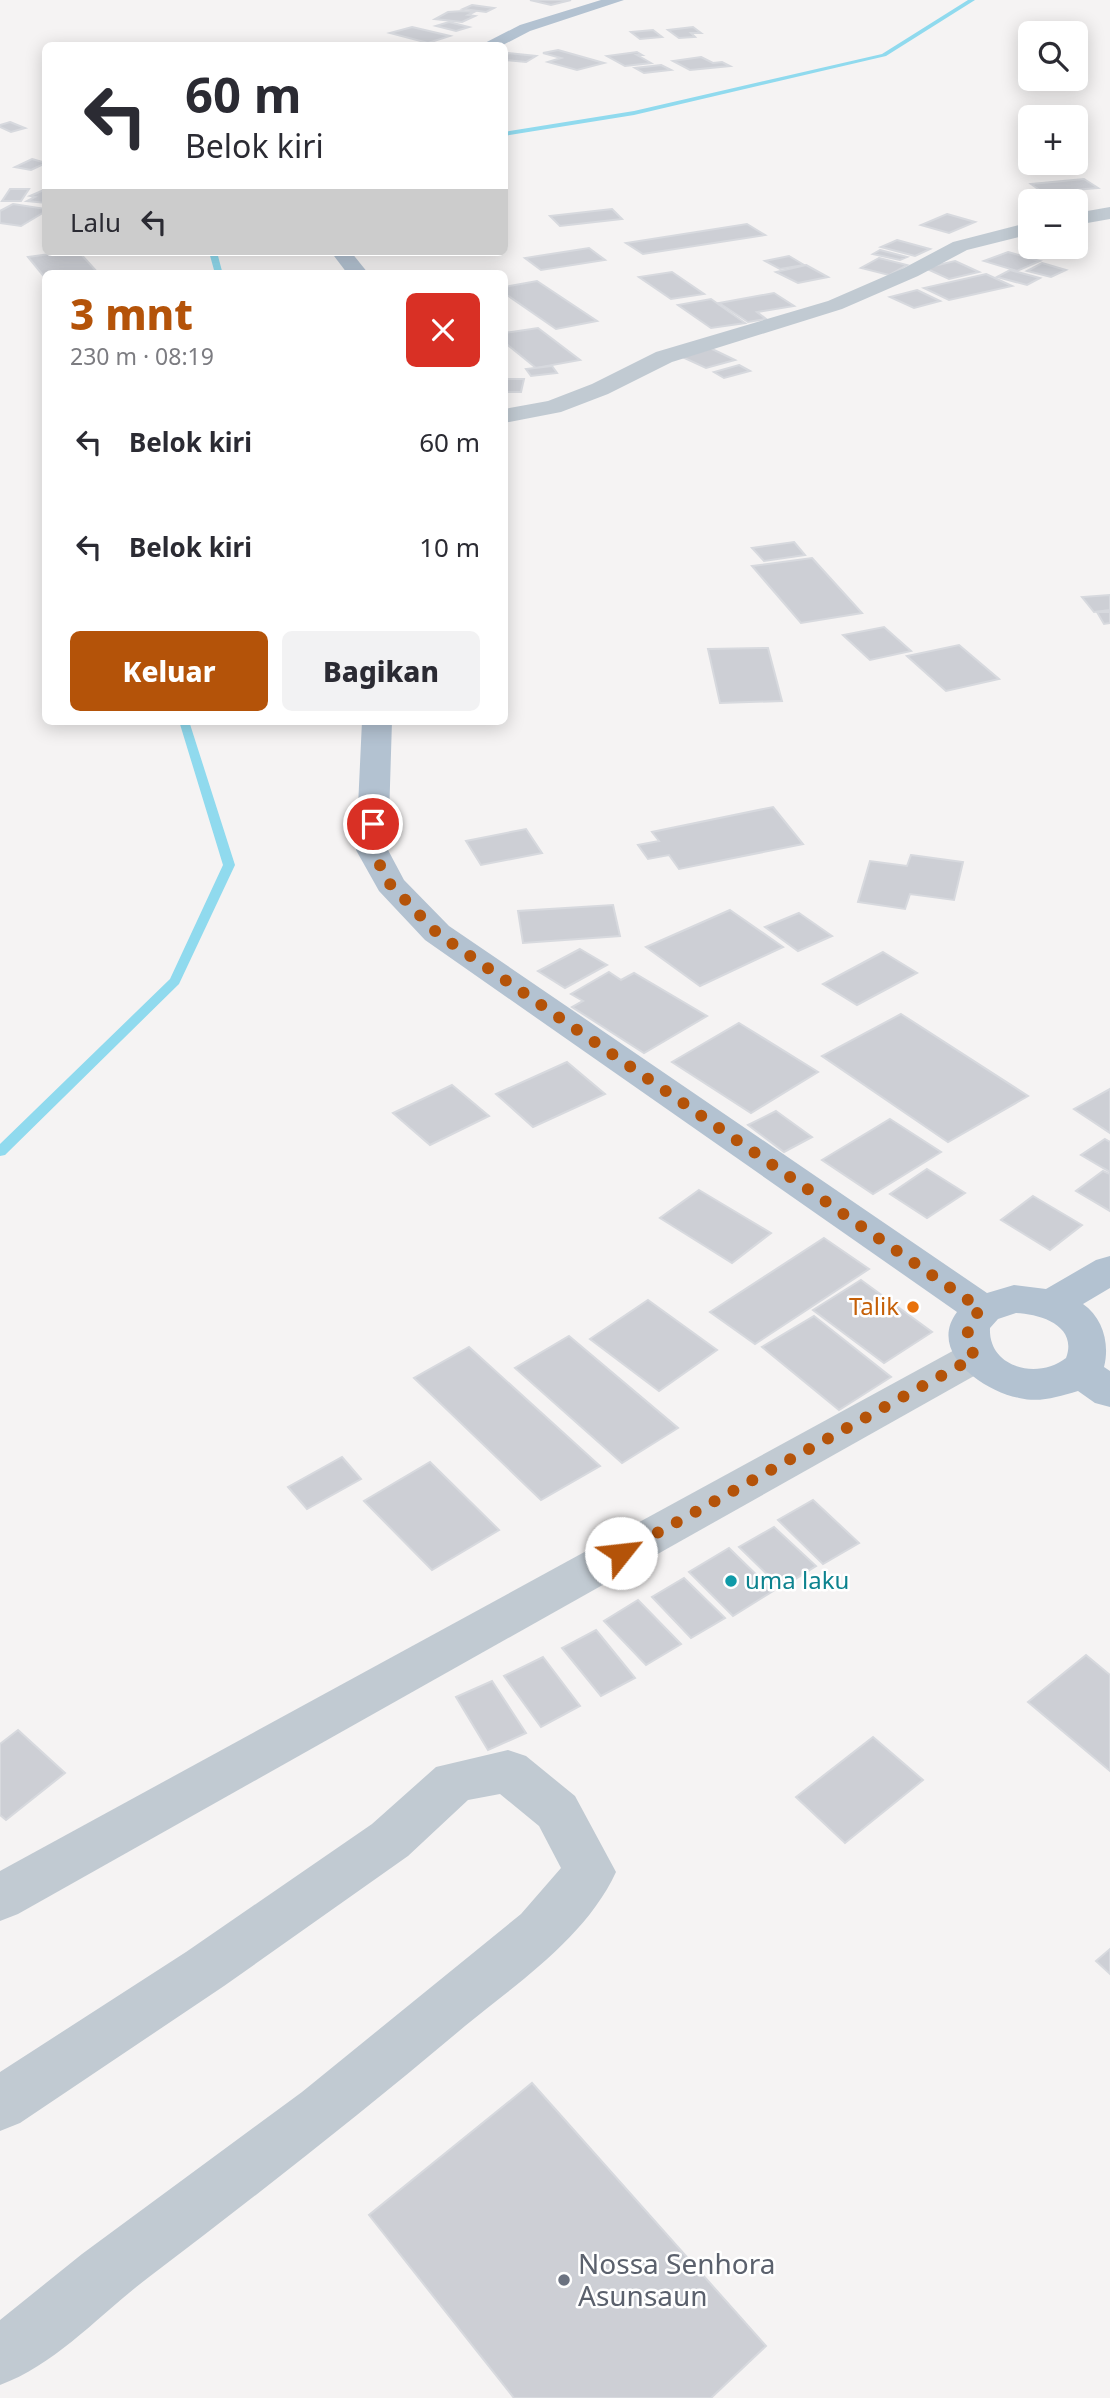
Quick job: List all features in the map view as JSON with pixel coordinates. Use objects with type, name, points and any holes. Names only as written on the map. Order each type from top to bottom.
[{"type":"main road","points":[[495,42],[525,28],[617,0]]},
{"type":"main road","points":[[344,256],[356,270]]},
{"type":"main road","points":[[377,725],[372,850],[390,884],[437,933],[981,1309]]},
{"type":"main road","points":[[1051,1304],[1110,1270]]},
{"type":"main road","points":[[1014,1299],[1051,1304],[1070,1314],[1083,1328],[1090,1343],[1095,1382],[1039,1385],[1013,1382],[991,1372],[975,1357],[967,1344],[971,1319],[981,1309],[1014,1299]]},
{"type":"street","points":[[1088,217],[1110,213]]},
{"type":"street","points":[[508,415],[553,407],[600,389],[663,357],[835,305],[911,272],[960,246],[1018,231]]},
{"type":"street","points":[[0,1898],[975,1357]]},
{"type":"street","points":[[0,2104],[205,1969],[390,1840],[454,1782],[508,1771],[557,1811],[590,1872],[540,1931],[322,2111],[103,2274],[11,2350],[0,2354]]},
{"type":"building","points":[[530,0],[571,0],[551,5]]},
{"type":"building","points":[[472,5],[494,8],[486,12],[463,9]]},
{"type":"building","points":[[448,12],[474,12],[468,15],[475,16],[462,22],[435,19]]},
{"type":"building","points":[[449,22],[469,27],[456,31],[436,26]]},
{"type":"building","points":[[412,27],[450,36],[424,42],[390,33]]},
{"type":"building","points":[[693,27],[701,33],[691,33],[695,37],[679,38],[668,30]]},
{"type":"building","points":[[653,30],[662,37],[640,39],[631,32]]},
{"type":"building","points":[[558,50],[604,63],[577,70],[548,62],[561,58],[543,53]]},
{"type":"building","points":[[637,52],[642,55],[637,55],[651,63],[625,66],[607,56]]},
{"type":"building","points":[[508,53],[536,56],[526,62],[508,60]]},
{"type":"building","points":[[701,57],[713,63],[722,62],[730,66],[690,70],[673,61]]},
{"type":"building","points":[[661,65],[671,70],[644,73],[635,68]]},
{"type":"building","points":[[10,122],[25,128],[11,132],[0,127]]},
{"type":"building","points":[[32,159],[42,162],[42,165],[31,170],[15,167]]},
{"type":"building","points":[[1084,179],[1098,188],[1038,189],[1031,184]]},
{"type":"building","points":[[10,189],[29,189],[21,201],[2,201]]},
{"type":"building","points":[[42,191],[42,203],[27,201],[35,197],[30,196]]},
{"type":"building","points":[[13,204],[42,208],[42,213],[21,226],[0,223],[0,211]]},
{"type":"building","points":[[612,209],[622,219],[560,226],[550,216]]},
{"type":"building","points":[[947,214],[975,222],[949,233],[921,225]]},
{"type":"building","points":[[747,224],[765,235],[643,254],[626,243]]},
{"type":"building","points":[[897,240],[930,249],[915,256],[881,247]]},
{"type":"building","points":[[589,248],[605,260],[541,270],[525,258]]},
{"type":"building","points":[[880,250],[907,257],[900,260],[873,254]]},
{"type":"building","points":[[1008,252],[1018,255],[1018,259],[1040,261],[1017,271],[984,261]]},
{"type":"building","points":[[83,256],[95,270],[42,270],[42,274],[28,257]]},
{"type":"building","points":[[789,256],[804,265],[780,269],[765,261]]},
{"type":"building","points":[[879,258],[907,265],[889,275],[861,268]]},
{"type":"building","points":[[955,261],[979,272],[949,279],[925,268]]},
{"type":"building","points":[[1042,263],[1066,270],[1051,277],[1027,271]]},
{"type":"building","points":[[806,265],[828,277],[798,283],[776,272]]},
{"type":"building","points":[[1010,270],[1040,278],[1027,285],[997,277]]},
{"type":"building","points":[[672,272],[704,294],[671,299],[639,277]]},
{"type":"building","points":[[986,274],[1012,286],[949,300],[924,288]]},
{"type":"building","points":[[537,281],[597,321],[556,329],[508,296],[508,286]]},
{"type":"building","points":[[917,290],[940,301],[914,308],[890,297]]},
{"type":"building","points":[[774,293],[794,306],[757,312],[766,319],[748,322],[719,303]]},
{"type":"building","points":[[711,299],[745,323],[711,328],[678,305]]},
{"type":"building","points":[[538,328],[580,360],[536,368],[508,345],[508,332]]},
{"type":"building","points":[[710,348],[735,360],[706,368],[680,356]]},
{"type":"building","points":[[739,365],[750,371],[724,378],[714,372]]},
{"type":"building","points":[[552,366],[557,373],[531,376],[526,369]]},
{"type":"building","points":[[508,379],[524,379],[521,392],[508,392]]},
{"type":"building","points":[[794,542],[805,555],[764,561],[752,548]]},
{"type":"building","points":[[812,558],[862,613],[801,623],[752,566]]},
{"type":"building","points":[[1110,595],[1110,610],[1094,612],[1082,597]]},
{"type":"building","points":[[1097,612],[1110,612],[1110,623],[1104,624]]},
{"type":"building","points":[[884,627],[911,651],[870,660],[843,635]]},
{"type":"building","points":[[959,645],[999,679],[946,691],[907,656]]},
{"type":"building","points":[[768,648],[782,701],[720,703],[708,649]]},
{"type":"building","points":[[773,807],[803,844],[679,869],[669,855],[648,859],[638,845],[659,841],[652,832]]},
{"type":"building","points":[[526,829],[542,853],[481,865],[466,841]]},
{"type":"building","points":[[911,855],[963,862],[954,900],[910,894],[905,909],[858,902],[870,861],[907,866]]},
{"type":"building","points":[[613,905],[620,936],[523,943],[518,911]]},
{"type":"building","points":[[730,910],[783,947],[700,986],[646,947]]},
{"type":"building","points":[[799,913],[832,936],[798,951],[765,927]]},
{"type":"building","points":[[580,949],[607,965],[565,988],[538,971]]},
{"type":"building","points":[[883,952],[917,973],[857,1005],[823,984]]},
{"type":"building","points":[[609,972],[621,980],[634,973],[707,1016],[644,1053],[572,1007],[583,1001],[571,994]]},
{"type":"building","points":[[901,1014],[1028,1096],[948,1142],[822,1056]]},
{"type":"building","points":[[739,1023],[818,1072],[751,1113],[672,1062]]},
{"type":"building","points":[[567,1062],[605,1094],[533,1127],[496,1094]]},
{"type":"building","points":[[452,1085],[489,1116],[430,1145],[393,1113]]},
{"type":"building","points":[[1110,1089],[1110,1133],[1074,1109]]},
{"type":"building","points":[[776,1111],[812,1137],[784,1152],[748,1125]]},
{"type":"building","points":[[890,1119],[941,1152],[873,1194],[822,1160]]},
{"type":"building","points":[[1105,1139],[1110,1142],[1110,1172],[1081,1155]]},
{"type":"building","points":[[927,1169],[965,1193],[927,1218],[890,1194]]},
{"type":"building","points":[[1103,1171],[1110,1174],[1110,1211],[1076,1191]]},
{"type":"building","points":[[699,1190],[771,1233],[732,1263],[660,1218]]},
{"type":"building","points":[[1033,1196],[1082,1225],[1050,1250],[1001,1220]]},
{"type":"building","points":[[824,1238],[869,1269],[755,1344],[710,1312]]},
{"type":"building","points":[[861,1280],[932,1332],[884,1363],[813,1310]]},
{"type":"building","points":[[648,1300],[717,1350],[659,1391],[590,1339]]},
{"type":"building","points":[[814,1316],[891,1377],[839,1410],[762,1347]]},
{"type":"building","points":[[569,1336],[678,1428],[622,1463],[515,1368]]},
{"type":"building","points":[[469,1347],[600,1466],[541,1500],[414,1378]]},
{"type":"building","points":[[342,1457],[361,1479],[307,1509],[288,1487]]},
{"type":"building","points":[[430,1462],[499,1530],[432,1570],[364,1501]]},
{"type":"building","name":"uma laku","points":[[813,1500],[859,1543],[823,1564],[778,1520]]},
{"type":"building","name":"uma laku","points":[[774,1527],[816,1566],[781,1588],[739,1547]]},
{"type":"building","name":"uma laku","points":[[729,1548],[773,1591],[733,1616],[689,1572]]},
{"type":"building","name":"uma laku","points":[[684,1578],[725,1618],[691,1638],[652,1597]]},
{"type":"building","points":[[638,1600],[681,1644],[646,1665],[604,1621]]},
{"type":"building","points":[[596,1630],[635,1678],[601,1696],[562,1648]]},
{"type":"building","points":[[1086,1655],[1110,1675],[1110,1771],[1028,1702]]},
{"type":"building","points":[[543,1657],[580,1706],[541,1727],[504,1676]]},
{"type":"building","points":[[492,1681],[526,1733],[488,1750],[456,1697]]},
{"type":"building","points":[[18,1730],[65,1773],[6,1820],[0,1815],[0,1744]]},
{"type":"building","points":[[873,1737],[923,1780],[845,1843],[796,1797]]},
{"type":"building","points":[[1110,1949],[1110,1974],[1096,1961]]},
{"type":"building","name":"Nossa Senhora Asunsaun","points":[[532,2083],[766,2346],[711,2398],[514,2398],[369,2215]]},
{"type":"waterway","points":[[508,133],[634,113],[884,55],[972,0]]},
{"type":"waterway","points":[[214,256],[218,270]]},
{"type":"waterway","points":[[0,1152],[175,981],[229,865],[185,725]]},
{"type":"place","name":"Talik","points":[[913,1307]]},
{"type":"place","name":"uma laku","points":[[731,1581]]},
{"type":"place","name":"Nossa Senhora Asunsaun","points":[[564,2280]]},
{"type":"route","points":[[373,824],[372,850],[390,884],[437,933],[981,1309],[971,1319],[967,1331],[967,1344],[975,1357],[621,1553]]}]
